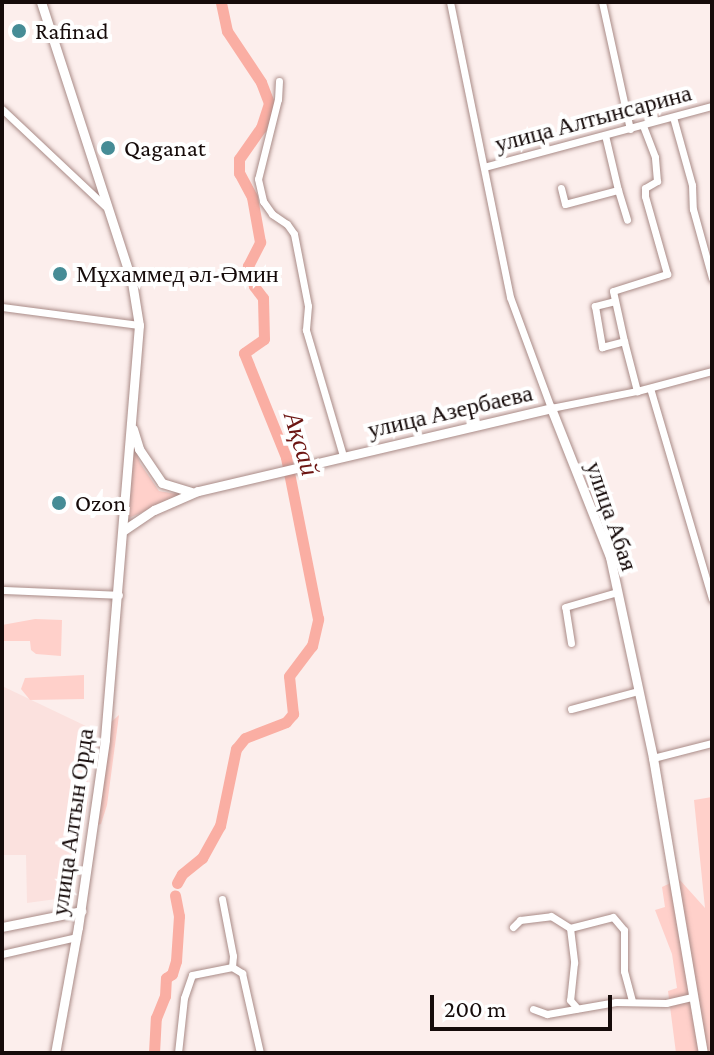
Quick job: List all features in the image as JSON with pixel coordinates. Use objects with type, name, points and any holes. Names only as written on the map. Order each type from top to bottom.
[{"type":"main road","name":"улица Алтын Орда","points":[[41,2],[132,282],[139,325],[105,740],[77,937],[55,1053]]},
{"type":"main road","name":"улица Азербаева","points":[[124,530],[154,510],[198,491],[551,408]]},
{"type":"main road","name":"улица Абая","points":[[551,408],[610,557],[653,758],[703,1053]]},
{"type":"main road","name":"улица Азербаева","points":[[131,422],[139,449],[162,483],[183,492],[198,491]]},
{"type":"main road","points":[[2,927],[81,911]]},
{"type":"street","name":"улица Абая","points":[[450,2],[515,316],[551,408]]},
{"type":"street","points":[[602,2],[630,129]]},
{"type":"street","points":[[279,81],[278,99],[258,179],[263,201],[294,234],[308,306],[306,330],[343,456]]},
{"type":"street","name":"улица Алтынсарина","points":[[484,167],[712,106]]},
{"type":"street","points":[[2,109],[107,208]]},
{"type":"street","points":[[673,117],[692,185],[693,209],[712,278]]},
{"type":"street","points":[[637,391],[615,301],[616,288],[667,274],[645,196],[645,188],[657,181],[655,157],[643,125]]},
{"type":"street","points":[[605,135],[627,220]]},
{"type":"street","points":[[561,188],[565,204],[618,190]]},
{"type":"street","points":[[615,301],[595,306],[602,347],[624,341]]},
{"type":"street","points":[[2,307],[139,325]]},
{"type":"street","name":"улица Азербаева","points":[[551,408],[637,391],[712,371]]},
{"type":"street","points":[[650,388],[712,599]]},
{"type":"street","points":[[2,590],[119,595]]},
{"type":"street","points":[[571,643],[565,607],[617,592]]},
{"type":"street","points":[[571,709],[638,691]]},
{"type":"street","points":[[653,758],[712,743]]},
{"type":"street","points":[[222,899],[233,956],[232,967]]},
{"type":"street","points":[[513,927],[520,920],[551,916],[570,928],[613,917],[624,930],[624,971],[632,1001]]},
{"type":"street","points":[[570,928],[574,963],[570,1000],[577,1008]]},
{"type":"street","points":[[2,954],[77,937]]},
{"type":"street","points":[[178,1053],[184,998],[192,975],[232,967],[242,973],[260,1053]]},
{"type":"street","points":[[533,1009],[547,1014],[632,1001],[666,1003],[693,997]]},
{"type":"shaded area","points":[[133,443],[140,463],[159,491],[182,495],[129,518]]},
{"type":"shaded area","points":[[35,619],[62,620],[61,656],[36,654],[31,650],[30,641],[2,641],[2,625]]},
{"type":"shaded area","points":[[84,675],[84,699],[30,700],[21,689],[25,678]]},
{"type":"shaded area","points":[[2,686],[88,727],[88,805],[71,897],[27,903],[26,855],[2,855]]},
{"type":"shaded area","points":[[119,715],[107,805],[101,824],[97,825],[110,723]]},
{"type":"shaded area","points":[[712,797],[712,1053],[676,1053],[668,991],[677,988],[672,954],[655,910],[665,907],[662,887],[679,879],[705,908],[694,800]]},
{"type":"waterway","name":"Ақсай","points":[[177,883],[182,874],[202,858],[220,826],[236,749],[245,738],[286,722],[293,714],[289,676],[312,646],[318,619],[286,457],[244,353],[264,339],[263,298],[254,286],[248,266],[260,242],[252,197],[239,173],[239,159],[261,128],[269,103],[261,82],[227,31],[221,2]]},
{"type":"waterway","name":"Ақсай","points":[[154,1053],[156,1018],[165,996],[166,978],[172,974],[176,961],[179,916],[175,895]]},
{"type":"place","name":"Rafinad","points":[[19,31]]},
{"type":"place","name":"Qaganat","points":[[108,148]]},
{"type":"place","name":"Мұхаммед әл-Әмин","points":[[60,274]]},
{"type":"place","name":"Ozon","points":[[59,503]]}]
